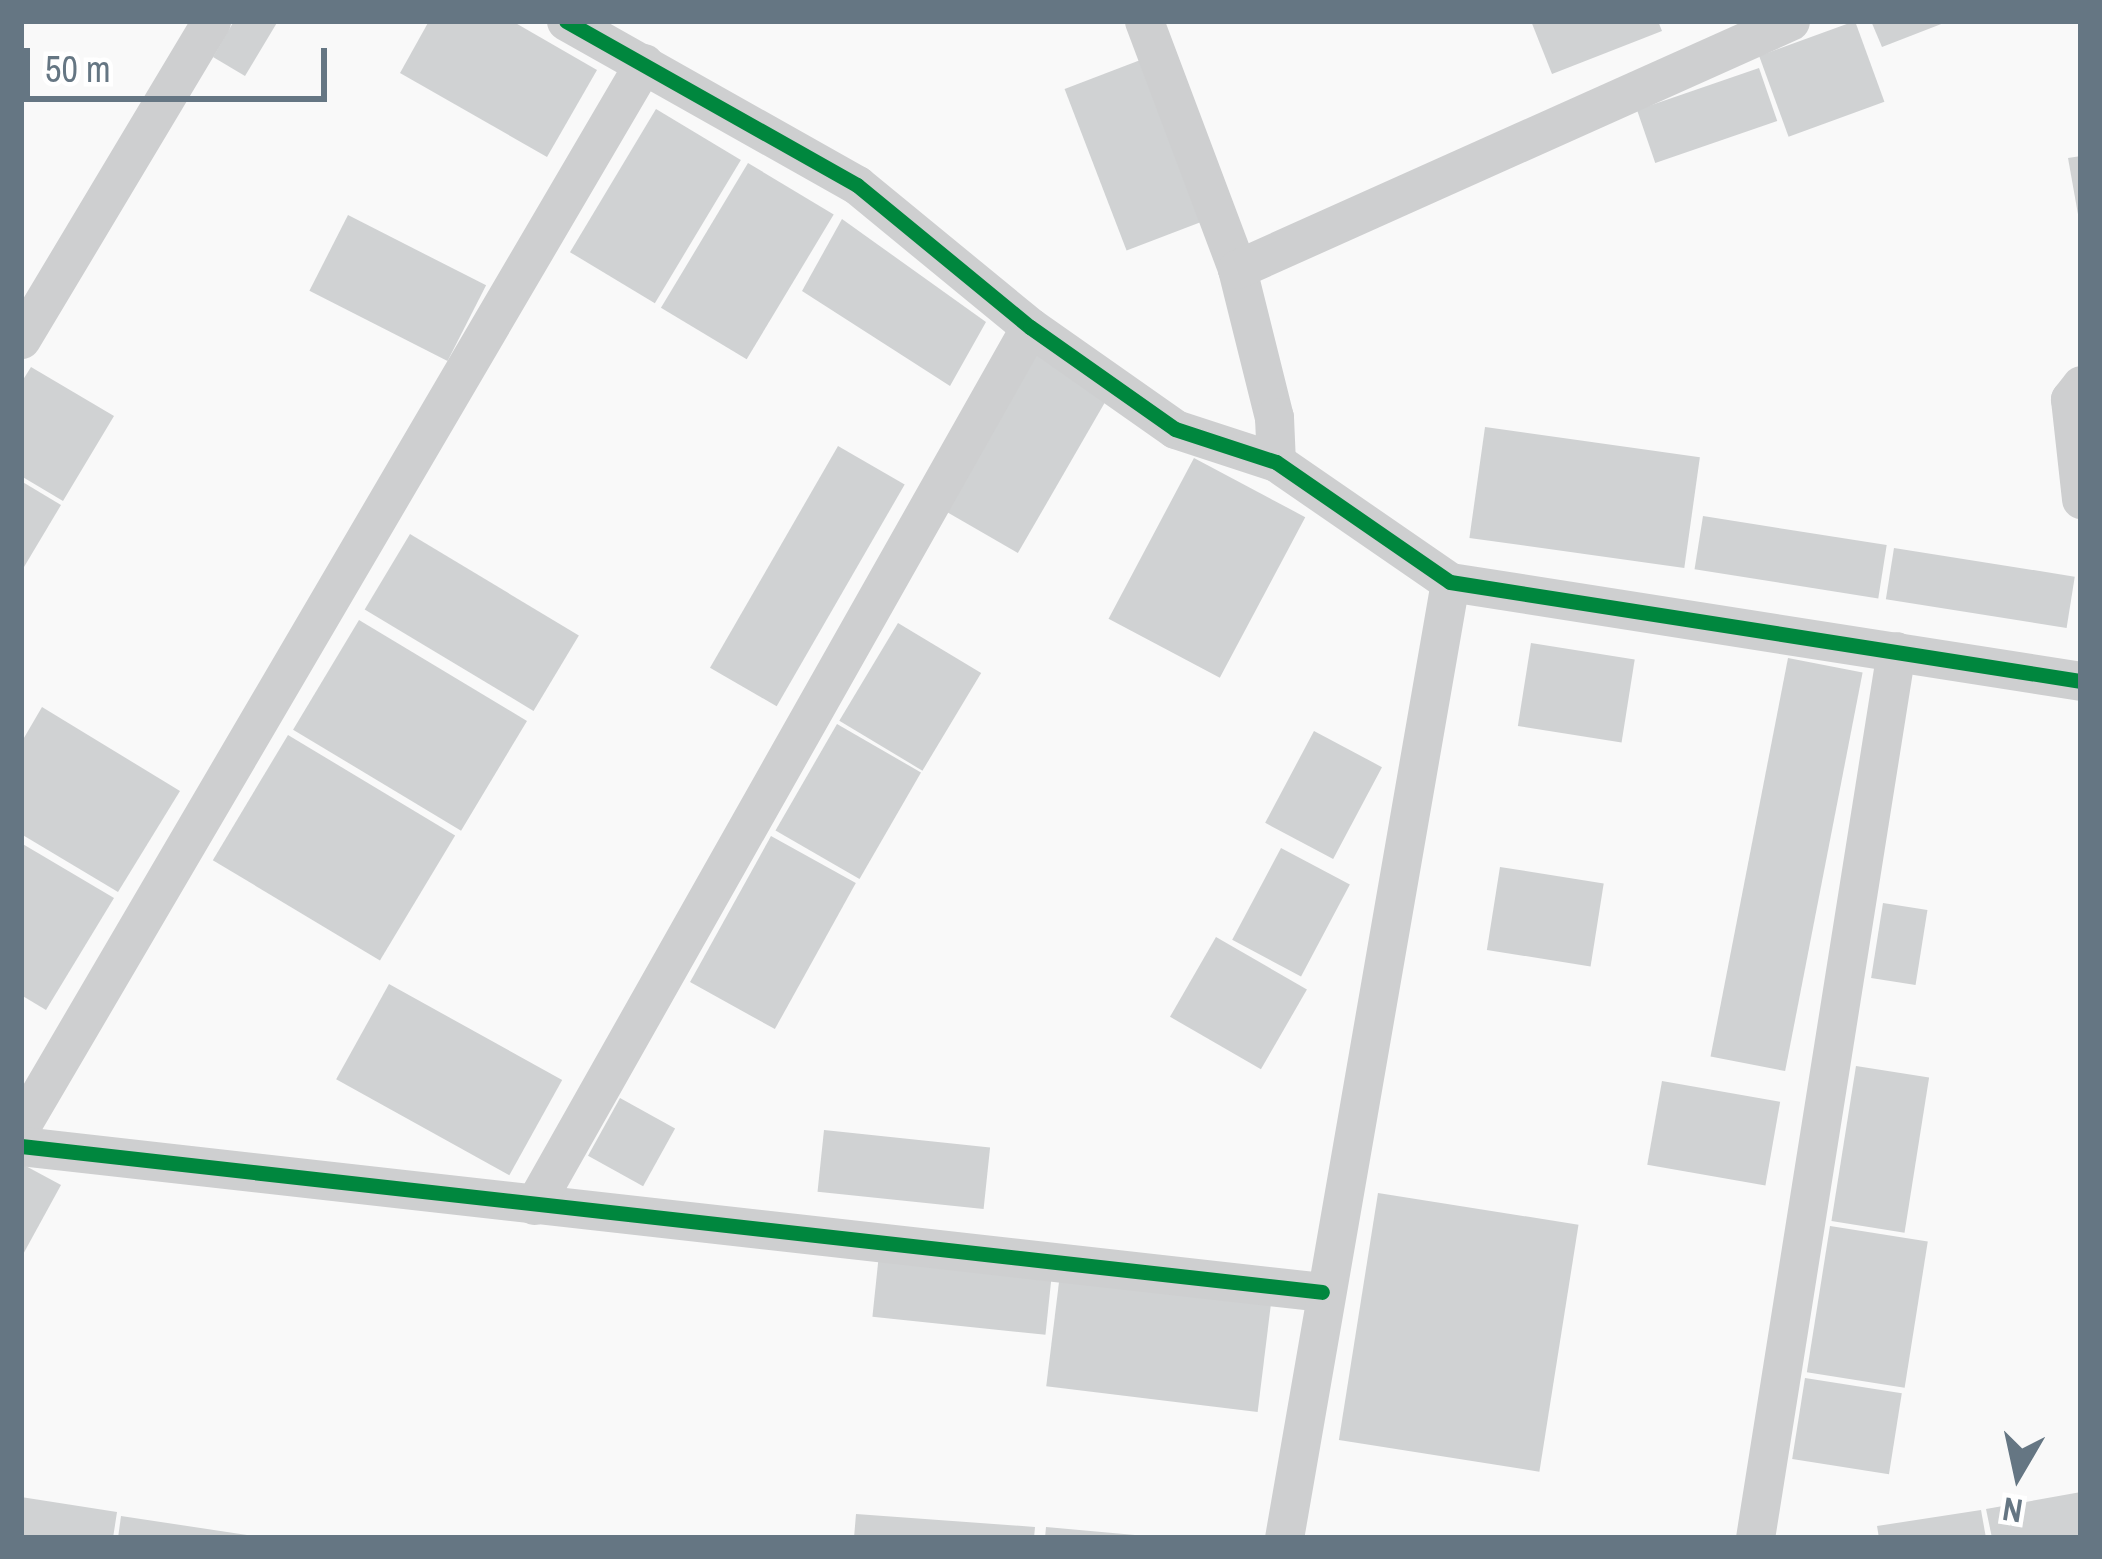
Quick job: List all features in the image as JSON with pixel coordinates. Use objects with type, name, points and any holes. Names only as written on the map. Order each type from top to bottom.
[{"type":"street","points":[[21,339],[212,21]]},
{"type":"street","points":[[566,21],[857,185],[1030,327],[1175,429],[1276,462],[1450,582],[2081,681]]},
{"type":"street","points":[[1144,21],[1238,269],[1274,416],[1276,462]]},
{"type":"street","points":[[1238,269],[1790,21]]},
{"type":"street","points":[[21,1126],[644,63]]},
{"type":"street","points":[[534,1205],[1030,327]]},
{"type":"street","points":[[2081,385],[2070,399],[2081,499]]},
{"type":"street","points":[[1284,1538],[1322,1292],[1450,582]]},
{"type":"street","points":[[1755,1538],[1896,651]]},
{"type":"street","points":[[21,1147],[1322,1292]]},
{"type":"building","points":[[234,21],[278,21],[245,76],[213,57]]},
{"type":"building","points":[[429,21],[512,21],[597,70],[547,157],[400,73]]},
{"type":"building","points":[[1531,21],[1658,21],[1662,31],[1552,74]]},
{"type":"building","points":[[1855,21],[1884,102],[1789,137],[1759,56]]},
{"type":"building","points":[[1871,21],[1949,21],[1882,47]]},
{"type":"building","points":[[1143,59],[1205,221],[1127,251],[1065,89]]},
{"type":"building","points":[[1759,68],[1777,121],[1655,163],[1637,110]]},
{"type":"building","points":[[656,109],[741,160],[655,303],[570,252]]},
{"type":"building","points":[[2081,156],[2081,220],[2079,220],[2068,158]]},
{"type":"building","points":[[748,163],[834,215],[747,359],[661,308]]},
{"type":"building","points":[[348,215],[486,285],[448,361],[309,291]]},
{"type":"building","points":[[842,219],[986,322],[950,386],[802,291]]},
{"type":"building","points":[[1037,354],[1109,396],[1018,553],[946,512]]},
{"type":"building","points":[[31,367],[114,416],[63,501],[21,476],[21,383]]},
{"type":"building","points":[[1485,427],[1700,457],[1684,568],[1469,538]]},
{"type":"building","points":[[838,446],[905,484],[777,706],[710,668]]},
{"type":"building","points":[[1194,458],[1305,517],[1220,678],[1109,619]]},
{"type":"building","points":[[21,481],[61,505],[21,572]]},
{"type":"building","points":[[1703,516],[1887,545],[1878,598],[1695,569]]},
{"type":"building","points":[[410,534],[579,635],[534,711],[365,609]]},
{"type":"building","points":[[1894,548],[2075,577],[2067,628],[1886,599]]},
{"type":"building","points":[[359,620],[527,721],[461,831],[293,730]]},
{"type":"building","points":[[898,623],[981,673],[922,771],[839,721]]},
{"type":"building","points":[[1531,643],[1635,659],[1622,742],[1518,726]]},
{"type":"building","points":[[1788,658],[1863,673],[1785,1071],[1711,1057]]},
{"type":"building","points":[[42,707],[180,791],[118,892],[21,834],[21,743]]},
{"type":"building","points":[[837,724],[921,772],[860,879],[776,831]]},
{"type":"building","points":[[1314,731],[1382,767],[1333,859],[1265,823]]},
{"type":"building","points":[[288,735],[455,835],[380,961],[213,860]]},
{"type":"building","points":[[771,836],[856,883],[775,1029],[690,982]]},
{"type":"building","points":[[21,843],[114,898],[46,1010],[21,995]]},
{"type":"building","points":[[1281,848],[1350,885],[1301,976],[1232,940]]},
{"type":"building","points":[[1500,867],[1604,883],[1591,966],[1487,950]]},
{"type":"building","points":[[1883,903],[1927,910],[1916,985],[1871,978]]},
{"type":"building","points":[[1216,937],[1307,990],[1261,1069],[1170,1017]]},
{"type":"building","points":[[389,984],[562,1080],[509,1175],[336,1079]]},
{"type":"building","points":[[1856,1066],[1929,1078],[1905,1233],[1831,1221]]},
{"type":"building","points":[[1662,1081],[1780,1102],[1765,1186],[1647,1165]]},
{"type":"building","points":[[620,1098],[675,1129],[643,1186],[588,1156]]},
{"type":"building","points":[[824,1130],[990,1147],[984,1209],[818,1192]]},
{"type":"building","points":[[21,1167],[61,1185],[21,1258]]},
{"type":"building","points":[[1378,1193],[1579,1225],[1539,1472],[1339,1440]]},
{"type":"building","points":[[1830,1226],[1928,1241],[1905,1388],[1807,1372]]},
{"type":"building","points":[[879,1254],[1052,1272],[1045,1335],[872,1317]]},
{"type":"building","points":[[1060,1274],[1271,1300],[1258,1412],[1046,1386]]},
{"type":"building","points":[[1805,1378],[1902,1393],[1889,1474],[1792,1459]]},
{"type":"building","points":[[2081,1492],[2081,1538],[1992,1538],[1986,1509]]},
{"type":"building","points":[[21,1497],[117,1512],[113,1538],[21,1538]]},
{"type":"building","points":[[1981,1510],[1986,1538],[1879,1538],[1877,1526]]},
{"type":"building","points":[[856,1514],[1035,1527],[1034,1538],[854,1538]]},
{"type":"building","points":[[121,1516],[247,1535],[247,1538],[118,1538]]},
{"type":"building","points":[[1046,1527],[1135,1535],[1045,1538]]},
{"type":"cycle path","points":[[566,21],[857,185],[1030,327],[1175,429],[1276,462],[1450,582],[2081,681]]},
{"type":"cycle path","points":[[21,1146],[1322,1292]]}]
